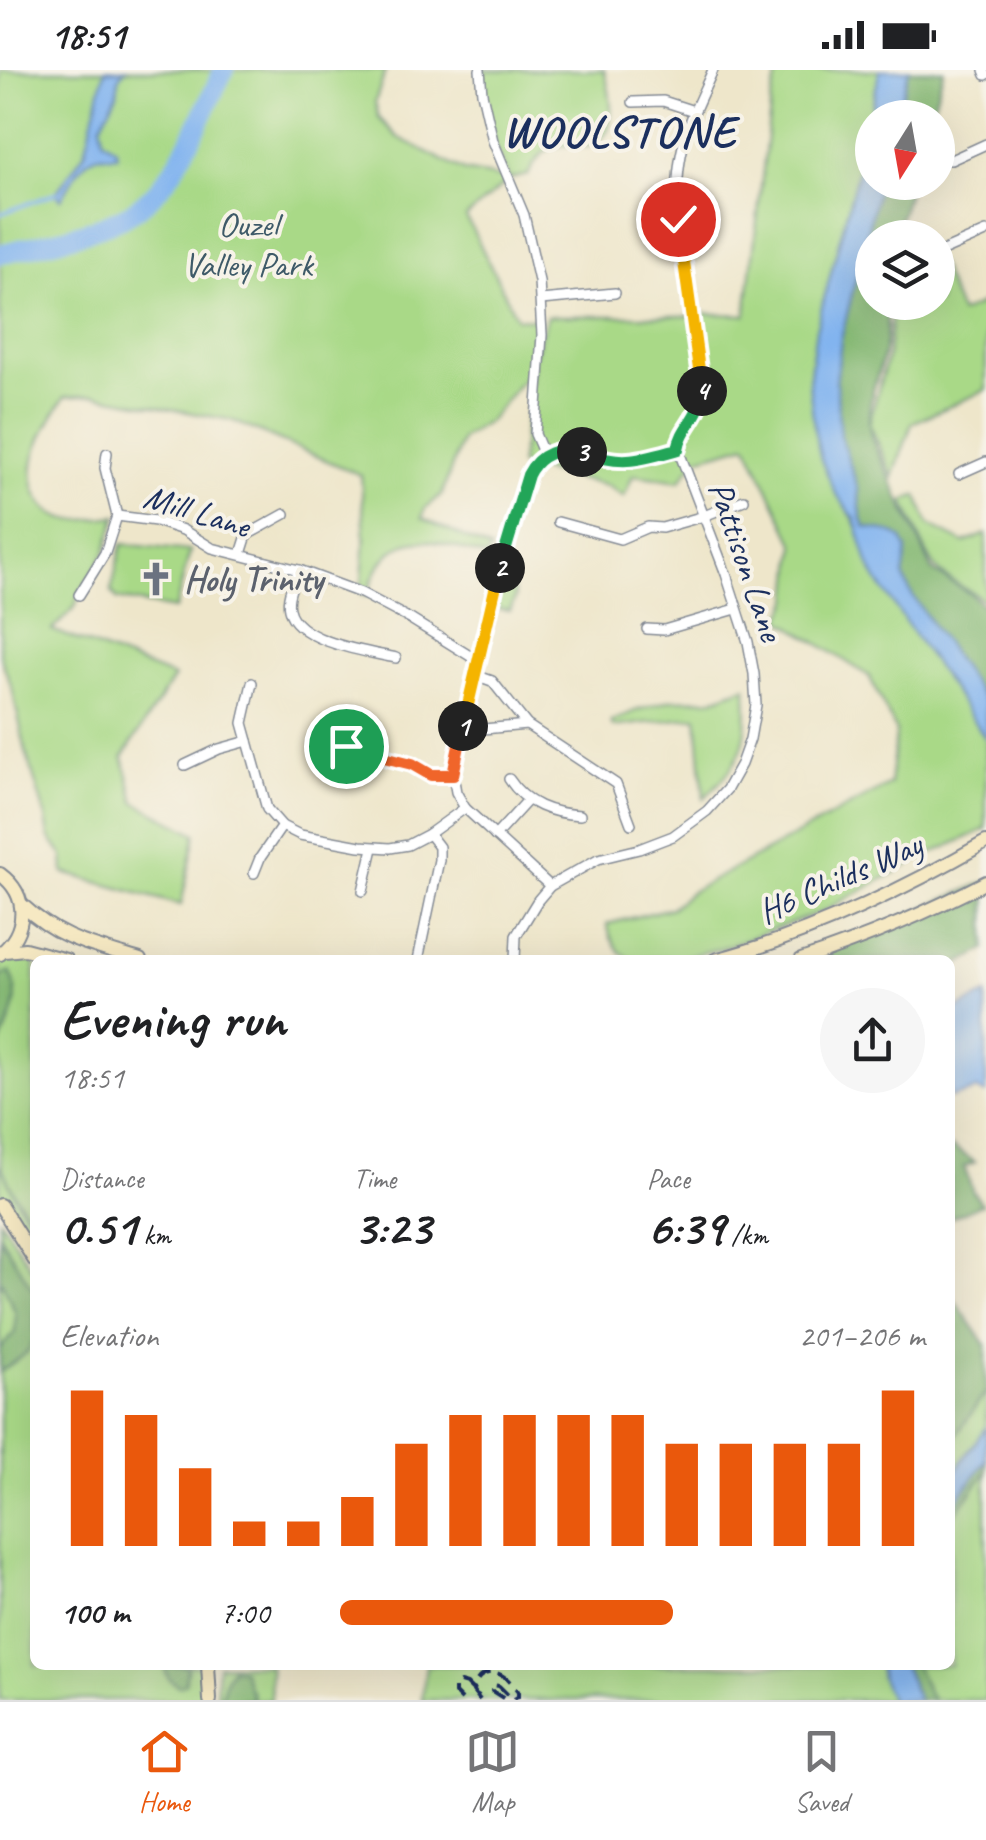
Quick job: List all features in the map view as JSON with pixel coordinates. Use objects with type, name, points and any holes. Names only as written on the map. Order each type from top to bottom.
[{"type":"street","points":[[480,70],[493,141],[524,215],[537,270],[542,335],[535,434],[544,455]]},
{"type":"street","name":"Pattison Lane","points":[[514,955],[516,936],[550,886],[598,860],[673,836],[727,790],[750,738],[756,705],[748,642],[678,449],[699,409],[702,394],[677,190],[682,146],[713,70]]},
{"type":"street","points":[[633,102],[663,100],[694,111]]},
{"type":"street","points":[[955,158],[986,144]]},
{"type":"street","points":[[955,246],[986,232]]},
{"type":"street","points":[[541,300],[615,293]]},
{"type":"street","points":[[550,886],[465,808],[453,775],[496,578],[528,475],[544,455],[576,450],[609,461],[631,462],[678,449]]},
{"type":"street","name":"Mill Lane","points":[[79,595],[105,553],[117,516],[105,468],[107,453]]},
{"type":"street","points":[[959,474],[986,462]]},
{"type":"street","points":[[558,522],[620,539],[648,528],[704,516],[744,500]]},
{"type":"street","points":[[242,554],[247,535],[285,514]]},
{"type":"street","name":"Mill Lane","points":[[117,516],[156,521],[184,530],[212,548],[299,570],[368,596],[478,661]]},
{"type":"street","points":[[299,570],[288,608],[293,619],[328,642],[396,658]]},
{"type":"street","points":[[647,629],[664,630],[736,609]]},
{"type":"street","points":[[475,675],[492,682],[527,725],[616,784],[631,824]]},
{"type":"street","points":[[252,682],[244,722],[248,742],[266,809],[282,826],[300,835],[390,848],[408,845],[430,834],[465,808]]},
{"type":"street","points":[[462,731],[527,725]]},
{"type":"street","points":[[185,765],[219,749],[248,742]]},
{"type":"street","points":[[328,744],[412,764],[431,775],[453,775]]},
{"type":"street","points":[[509,780],[528,800],[580,815]]},
{"type":"street","points":[[495,836],[528,800]]},
{"type":"street","points":[[254,873],[282,826]]},
{"type":"street","points":[[419,955],[438,860],[438,847],[430,834]]},
{"type":"street","name":"H6 Childs Way","points":[[730,955],[828,922],[938,870],[986,842]]},
{"type":"street","points":[[364,891],[373,848]]},
{"type":"street","points":[[0,863],[4,878],[42,923],[63,936],[124,955]]},
{"type":"street","name":"H6 Childs Way","points":[[816,955],[986,882]]},
{"type":"street","points":[[2,953],[16,938],[22,922],[20,900]]},
{"type":"street","points":[[2,953],[25,949],[47,955]]},
{"type":"street","points":[[0,1205],[30,1253]]},
{"type":"street","points":[[208,1670],[210,1700]]},
{"type":"green space","name":"Ouzel Valley Park","points":[[0,70],[386,70],[375,102],[379,118],[398,137],[464,171],[509,179],[493,141],[480,70],[604,70],[611,114],[605,135],[586,147],[562,145],[549,149],[528,175],[510,179],[466,217],[517,318],[538,319],[534,358],[547,316],[746,315],[778,70],[880,70],[874,100],[855,100],[855,182],[816,330],[809,383],[845,507],[856,524],[877,580],[986,739],[986,829],[819,913],[719,949],[693,955],[624,955],[619,951],[607,924],[671,908],[689,893],[890,784],[896,731],[869,676],[781,620],[790,600],[795,545],[747,444],[697,458],[680,481],[633,475],[624,497],[607,486],[520,465],[532,368],[489,421],[462,438],[442,494],[425,508],[422,518],[491,550],[486,557],[436,542],[411,542],[385,559],[375,573],[368,596],[361,593],[365,539],[361,475],[231,420],[94,395],[65,397],[37,449],[33,463],[36,492],[45,508],[62,518],[117,516],[105,553],[75,607],[52,630],[174,677],[123,757],[135,802],[196,834],[181,905],[64,873],[63,856],[49,837],[12,688],[0,656]]},
{"type":"green space","points":[[909,70],[944,70],[935,100],[901,100]]},
{"type":"green space","points":[[875,200],[906,200],[899,220],[870,220]]},
{"type":"green space","points":[[855,282],[855,320],[887,320],[885,346],[870,406],[872,439],[933,571],[972,595],[986,609],[986,703],[910,592],[903,576],[907,549],[896,535],[865,527],[861,517],[858,489],[840,434],[836,382],[841,339]]},
{"type":"green space","points":[[955,301],[960,313],[986,302],[986,390],[912,423],[893,477],[869,423],[888,354],[891,320],[955,320]]},
{"type":"green space","points":[[917,495],[929,525],[964,543],[986,534],[986,602],[948,579],[933,564],[904,501]]},
{"type":"green space","points":[[122,544],[190,551],[175,609],[117,599],[111,591]]},
{"type":"green space","points":[[512,584],[515,598],[510,611],[497,609],[502,587]]},
{"type":"green space","points":[[746,687],[741,749],[728,772],[704,798],[697,717],[613,727],[611,722],[671,700],[713,699]]},
{"type":"green space","points":[[986,882],[986,949],[955,966],[955,955],[813,955]]},
{"type":"green space","points":[[0,954],[30,959],[30,1216],[6,1178],[1,1162],[0,1045],[16,991],[10,972],[0,977]]},
{"type":"green space","points":[[10,972],[15,1000],[0,1046],[0,977]]},
{"type":"green space","points":[[955,1149],[975,1162],[964,1167],[982,1204],[955,1216]]},
{"type":"green space","points":[[0,1165],[30,1218],[30,1243],[0,1192]]},
{"type":"green space","points":[[0,1219],[30,1266],[30,1670],[202,1670],[204,1700],[0,1700]]},
{"type":"green space","points":[[0,1236],[30,1285],[30,1348],[0,1372],[0,1349],[15,1332],[16,1313],[0,1278]]},
{"type":"green space","points":[[955,1301],[986,1345],[986,1392],[955,1437]]},
{"type":"green space","points":[[986,1392],[986,1427],[955,1472],[955,1437]]},
{"type":"green space","points":[[986,1460],[986,1700],[918,1700],[905,1670],[955,1670],[955,1503]]},
{"type":"green space","points":[[986,1460],[986,1472],[955,1514],[955,1503]]},
{"type":"green space","points":[[166,1670],[187,1670],[185,1683],[179,1686]]},
{"type":"green space","points":[[218,1670],[270,1670],[271,1700],[253,1700],[252,1692],[227,1676],[220,1700],[216,1700]]},
{"type":"green space","points":[[231,1670],[243,1670],[253,1700],[220,1700]]},
{"type":"green space","points":[[425,1670],[880,1670],[891,1700],[422,1700]]},
{"type":"green space","points":[[905,1670],[917,1670],[932,1700],[918,1700]]},
{"type":"water","points":[[105,70],[125,70],[119,76],[117,94],[101,125],[103,139],[116,149],[117,155],[101,155],[88,161],[61,199],[56,193],[85,152]]},
{"type":"water","points":[[880,70],[909,70],[901,100],[874,100]]},
{"type":"water","points":[[855,182],[855,200],[875,200],[870,220],[855,220],[855,282],[841,339],[836,382],[840,434],[858,489],[865,527],[901,538],[907,549],[903,576],[910,592],[986,703],[986,739],[877,580],[855,519],[835,492],[821,459],[809,383],[816,330]]},
{"type":"water","points":[[986,995],[986,1094],[976,1090],[955,1096],[955,1010]]},
{"type":"water","points":[[986,1427],[986,1460],[955,1503],[955,1472]]},
{"type":"water","points":[[880,1670],[905,1670],[918,1700],[891,1700]]},
{"type":"waterway","points":[[0,254],[90,230],[139,208],[183,154],[224,70]]},
{"type":"waterway","points":[[0,214],[56,193]]},
{"type":"railway","points":[[480,1700],[473,1691],[474,1685],[490,1673],[506,1678],[518,1692],[518,1697],[512,1699],[499,1686],[492,1685],[492,1691],[506,1700]]},
{"type":"railway","points":[[462,1700],[455,1693],[460,1682],[479,1696]]},
{"type":"place","name":"Holy Trinity","points":[[156,579]]},
{"type":"district","name":"WOOLSTONE","points":[[620,131]]},
{"type":"route","points":[[346,746],[412,764],[431,775],[453,775],[496,578],[533,464],[560,450],[631,462],[678,449],[699,409],[702,394],[678,219]]}]
